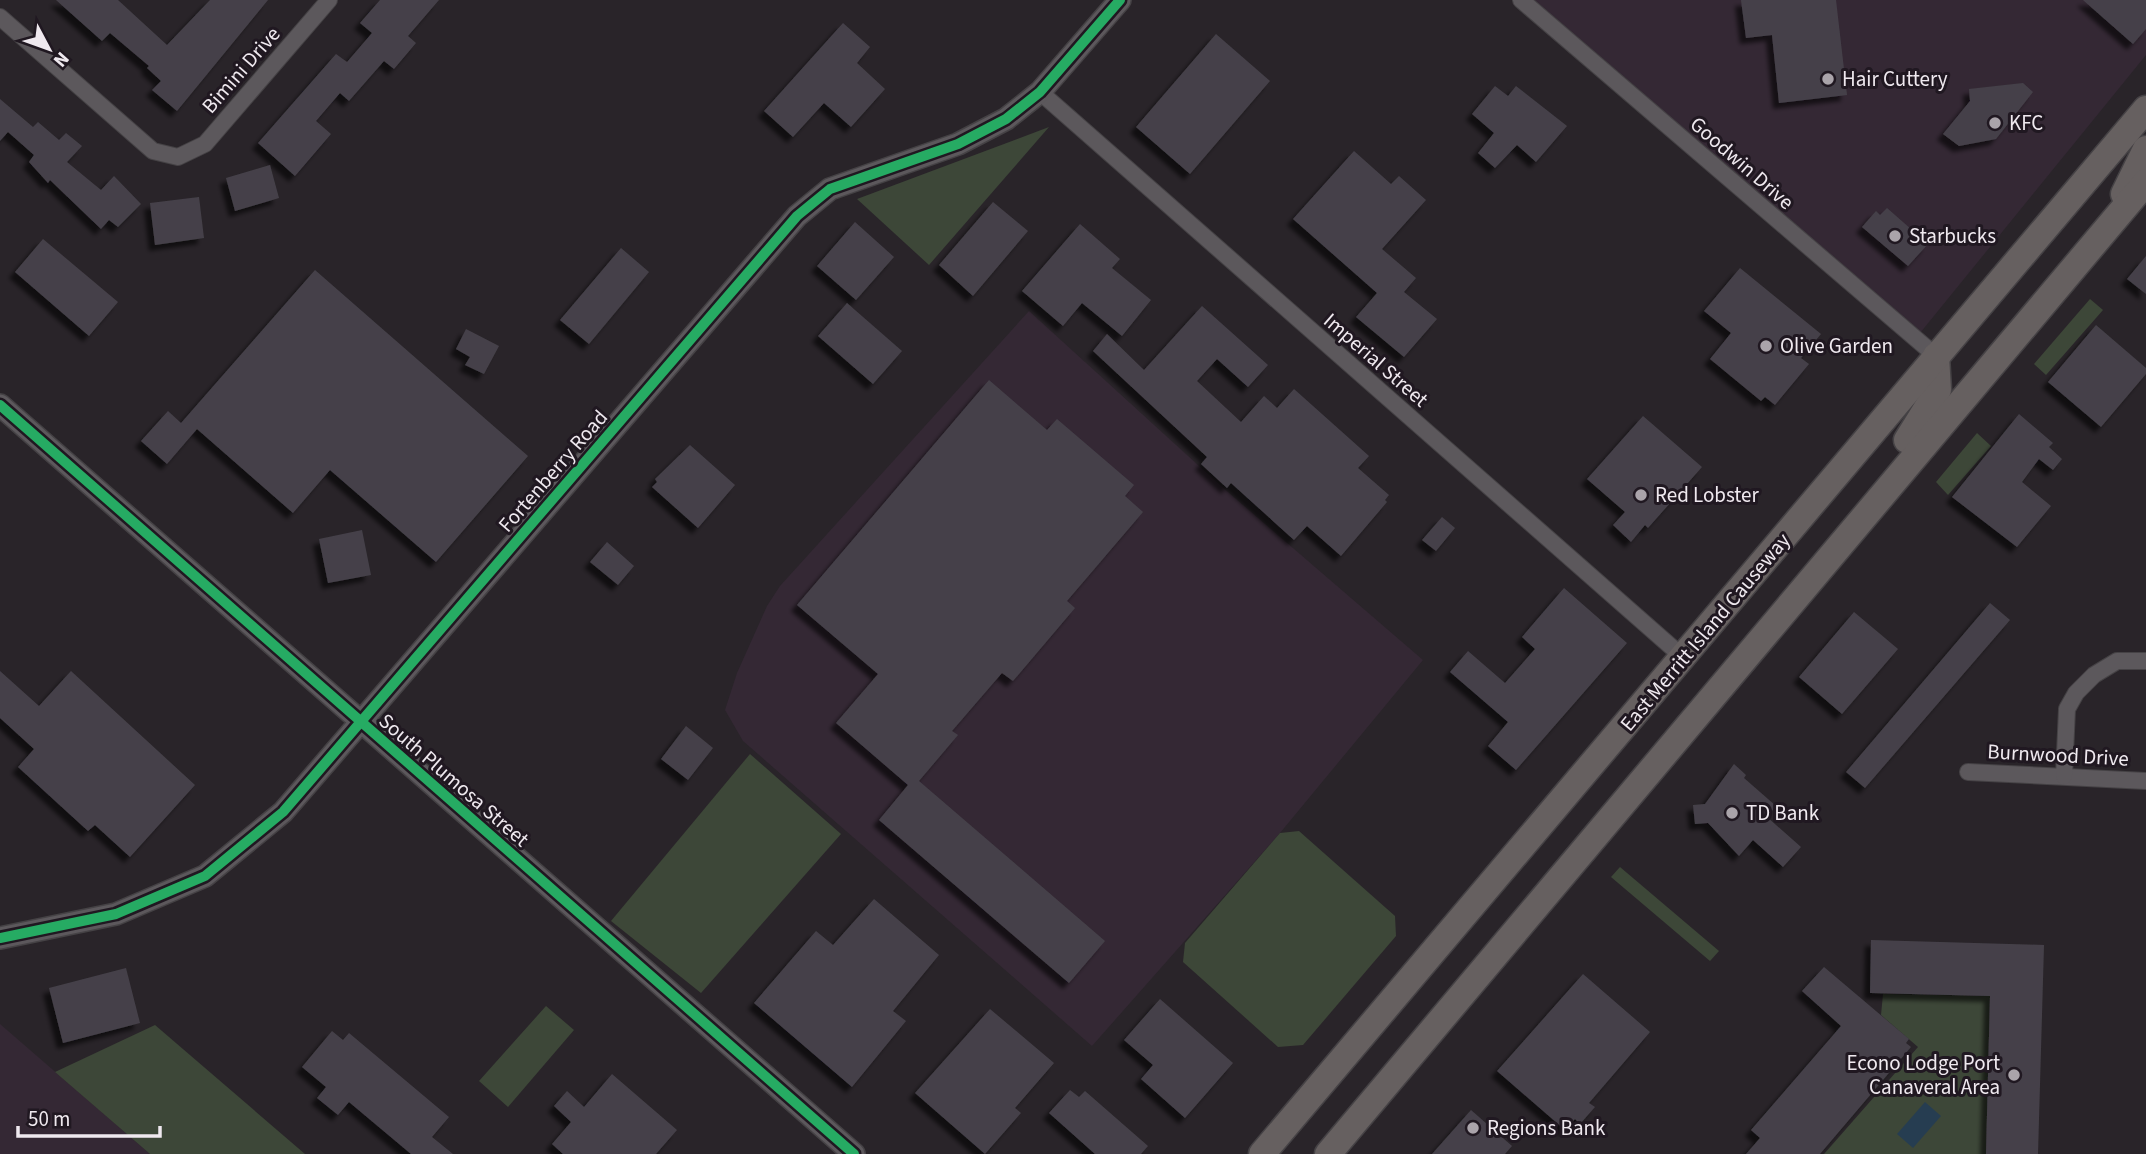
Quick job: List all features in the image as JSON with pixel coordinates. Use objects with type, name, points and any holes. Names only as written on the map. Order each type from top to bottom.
[{"type":"main road","name":"East Merritt Island Causeway","points":[[1262,1154],[2146,109]]},
{"type":"main road","points":[[2102,236],[2143,160],[2146,149]]},
{"type":"main road","points":[[1328,1154],[2146,182]]},
{"type":"main road","points":[[1895,479],[1909,436],[1926,414],[1938,390],[1936,356]]},
{"type":"street","name":"Bimini Drive","points":[[0,17],[153,151],[178,157],[205,144],[329,0]]},
{"type":"street","name":"Fortenberry Road","points":[[0,938],[116,914],[205,876],[283,811],[361,724],[797,216],[830,189],[958,144],[1006,119],[1040,92],[1120,0]]},
{"type":"street","name":"Goodwin Drive","points":[[1521,0],[1936,356]]},
{"type":"street","name":"Imperial Street","points":[[1040,92],[1684,658]]},
{"type":"street","name":"South Plumosa Street","points":[[0,405],[854,1154]]},
{"type":"street","points":[[2064,776],[2067,709],[2076,693],[2095,675],[2117,661],[2146,662]]},
{"type":"street","name":"Burnwood Drive","points":[[1968,772],[2146,780]]},
{"type":"shaded area","points":[[1522,0],[2146,0],[2146,55],[1916,338]]},
{"type":"shaded area","points":[[1029,311],[1221,486],[1423,660],[1280,833],[1092,1046],[743,741],[725,710],[737,673],[767,606],[780,586]]},
{"type":"shaded area","points":[[0,1024],[150,1154],[0,1154]]},
{"type":"green space","points":[[1049,127],[929,265],[857,199]]},
{"type":"green space","points":[[2090,299],[2103,310],[2046,375],[2034,364]]},
{"type":"green space","points":[[1977,433],[1991,446],[1948,495],[1936,482]]},
{"type":"green space","points":[[750,754],[841,834],[701,993],[611,921]]},
{"type":"green space","points":[[1299,831],[1395,916],[1396,936],[1303,1045],[1278,1047],[1183,962],[1185,943],[1280,833]]},
{"type":"green space","points":[[1620,867],[1719,951],[1710,961],[1611,877]]},
{"type":"green space","points":[[1883,994],[1990,996],[1986,1154],[1824,1154],[1918,1047],[1881,1015]]},
{"type":"green space","points":[[546,1006],[574,1030],[508,1107],[479,1081]]},
{"type":"green space","points":[[155,1025],[305,1154],[150,1154],[55,1072]]},
{"type":"water","points":[[1925,1102],[1941,1116],[1913,1148],[1897,1134]]},
{"type":"building","points":[[56,0],[118,0],[167,45],[210,0],[268,0],[177,111],[152,90],[161,81],[147,68],[149,66],[110,33],[102,41]]},
{"type":"building","points":[[380,0],[439,0],[408,36],[416,43],[394,69],[384,61],[349,101],[340,93],[316,121],[331,134],[295,176],[258,143],[336,54],[347,62],[372,33],[360,23]]},
{"type":"building","points":[[1741,0],[1836,0],[1847,95],[1779,103],[1772,35],[1746,38]]},
{"type":"building","points":[[2083,0],[2146,0],[2146,29],[2133,44]]},
{"type":"building","points":[[843,23],[870,47],[857,63],[885,89],[851,127],[824,103],[793,137],[764,111]]},
{"type":"building","points":[[1216,34],[1270,81],[1190,174],[1136,127]]},
{"type":"building","points":[[2023,83],[2033,92],[1996,139],[1959,146],[1943,134],[1970,101],[1969,89]]},
{"type":"building","points":[[1495,86],[1508,96],[1516,86],[1567,126],[1536,162],[1517,145],[1495,168],[1478,153],[1494,133],[1472,114]]},
{"type":"building","points":[[0,99],[33,127],[38,122],[59,140],[66,133],[82,146],[67,162],[101,190],[114,176],[141,204],[118,227],[109,220],[101,229],[50,180],[48,183],[29,162],[34,155],[8,132],[0,141]]},
{"type":"building","points":[[1354,151],[1391,184],[1399,176],[1426,200],[1382,249],[1416,278],[1404,292],[1437,319],[1404,357],[1356,317],[1377,293],[1293,219]]},
{"type":"building","points":[[270,165],[279,198],[235,211],[226,178]]},
{"type":"building","points":[[199,197],[204,238],[155,245],[150,203]]},
{"type":"building","points":[[993,202],[1028,231],[973,296],[939,265]]},
{"type":"building","name":"Starbucks","points":[[1887,208],[1928,244],[1908,266],[1862,227],[1876,211],[1880,215]]},
{"type":"building","points":[[855,222],[894,257],[856,300],[817,266]]},
{"type":"building","points":[[1080,224],[1120,259],[1112,268],[1151,300],[1122,336],[1082,303],[1063,326],[1022,291]]},
{"type":"building","points":[[43,239],[118,302],[89,336],[15,272]]},
{"type":"building","points":[[621,248],[649,272],[589,344],[560,320]]},
{"type":"building","points":[[2146,256],[2146,294],[2127,279]]},
{"type":"building","name":"Olive Garden","points":[[1740,268],[1821,334],[1801,358],[1809,364],[1775,405],[1765,397],[1761,401],[1710,359],[1731,333],[1704,311]]},
{"type":"building","points":[[315,270],[528,456],[436,562],[330,470],[293,513],[197,429],[167,464],[141,441],[168,411],[181,423]]},
{"type":"building","points":[[847,303],[902,351],[873,384],[818,336]]},
{"type":"building","points":[[1202,306],[1268,365],[1248,387],[1217,359],[1197,381],[1241,422],[1264,396],[1277,408],[1294,389],[1369,456],[1358,468],[1389,495],[1385,500],[1387,502],[1341,556],[1307,526],[1294,540],[1231,483],[1227,488],[1201,464],[1207,457],[1093,351],[1107,334],[1144,370]]},
{"type":"building","points":[[2096,325],[2146,368],[2146,374],[2101,427],[2048,382]]},
{"type":"building","points":[[466,329],[499,346],[484,374],[465,365],[470,357],[456,349]]},
{"type":"building","points":[[989,380],[1047,430],[1057,419],[1134,485],[1125,496],[1143,512],[1067,601],[1075,608],[1013,681],[1002,673],[952,731],[958,735],[919,781],[1105,941],[1069,983],[879,820],[908,785],[836,723],[878,674],[797,605]]},
{"type":"building","points":[[2019,414],[2053,443],[2049,447],[2062,459],[2053,470],[2039,459],[2022,482],[2051,506],[2017,547],[1952,497]]},
{"type":"building","name":"Red Lobster","points":[[1643,416],[1702,467],[1648,528],[1645,525],[1631,542],[1613,525],[1625,512],[1587,479]]},
{"type":"building","points":[[690,445],[735,485],[698,528],[652,487],[657,482],[655,479]]},
{"type":"building","points":[[1442,517],[1455,528],[1436,551],[1422,540]]},
{"type":"building","points":[[362,530],[371,575],[328,583],[319,539]]},
{"type":"building","points":[[607,542],[634,566],[618,585],[590,562]]},
{"type":"building","points":[[1564,588],[1627,643],[1516,770],[1488,746],[1508,722],[1450,672],[1468,651],[1505,683],[1535,649],[1522,637]]},
{"type":"building","points":[[1990,603],[2010,620],[1865,788],[1846,772]]},
{"type":"building","points":[[1854,612],[1898,649],[1842,714],[1799,677]]},
{"type":"building","points":[[0,671],[39,706],[71,671],[195,785],[130,857],[95,825],[88,831],[18,767],[34,749],[0,718]]},
{"type":"building","points":[[686,726],[713,748],[688,780],[661,759]]},
{"type":"building","name":"TD Bank","points":[[1734,764],[1746,775],[1744,778],[1776,806],[1767,817],[1801,847],[1783,867],[1753,840],[1739,856],[1708,823],[1695,824],[1693,805],[1705,804]]},
{"type":"building","points":[[874,899],[939,955],[893,1011],[906,1021],[852,1087],[754,1003],[816,931],[833,945]]},
{"type":"building","name":"Econo Lodge Port Canaveral Area","points":[[1871,940],[2044,945],[2038,1154],[1986,1154],[1990,996],[1870,993]]},
{"type":"building","points":[[1824,967],[1909,1039],[1906,1043],[1911,1047],[1820,1154],[1746,1154],[1760,1138],[1751,1130],[1841,1026],[1802,991]]},
{"type":"building","points":[[126,968],[140,1023],[63,1043],[49,988]]},
{"type":"building","points":[[1583,974],[1650,1032],[1589,1103],[1595,1107],[1580,1124],[1575,1119],[1565,1130],[1497,1071]]},
{"type":"building","points":[[1160,999],[1233,1063],[1185,1118],[1141,1079],[1153,1065],[1124,1040]]},
{"type":"building","points":[[990,1009],[1054,1063],[1015,1108],[1021,1113],[985,1154],[915,1093]]},
{"type":"building","points":[[332,1031],[343,1040],[349,1033],[449,1117],[432,1137],[453,1154],[411,1154],[349,1102],[338,1115],[317,1098],[326,1087],[302,1067]]},
{"type":"building","points":[[612,1074],[677,1130],[656,1154],[563,1154],[552,1144],[571,1122],[554,1106],[567,1091],[584,1107]]},
{"type":"building","points":[[1070,1090],[1079,1097],[1085,1091],[1148,1146],[1141,1154],[1095,1154],[1049,1113]]},
{"type":"building","name":"Regions Bank","points":[[1471,1110],[1512,1146],[1505,1154],[1432,1154]]},
{"type":"cycle path","points":[[0,938],[116,914],[205,876],[283,812],[797,216],[830,189],[958,144],[1006,119],[1040,92],[1120,0]]},
{"type":"cycle path","points":[[0,405],[854,1154]]},
{"type":"place","name":"Hair Cuttery","points":[[1828,79]]},
{"type":"place","name":"KFC","points":[[1995,123]]},
{"type":"place","name":"Starbucks","points":[[1895,236]]},
{"type":"place","name":"Olive Garden","points":[[1766,346]]},
{"type":"place","name":"Red Lobster","points":[[1641,495]]},
{"type":"place","name":"TD Bank","points":[[1732,813]]},
{"type":"place","name":"Econo Lodge Port Canaveral Area","points":[[2014,1075]]},
{"type":"place","name":"Regions Bank","points":[[1473,1128]]}]
